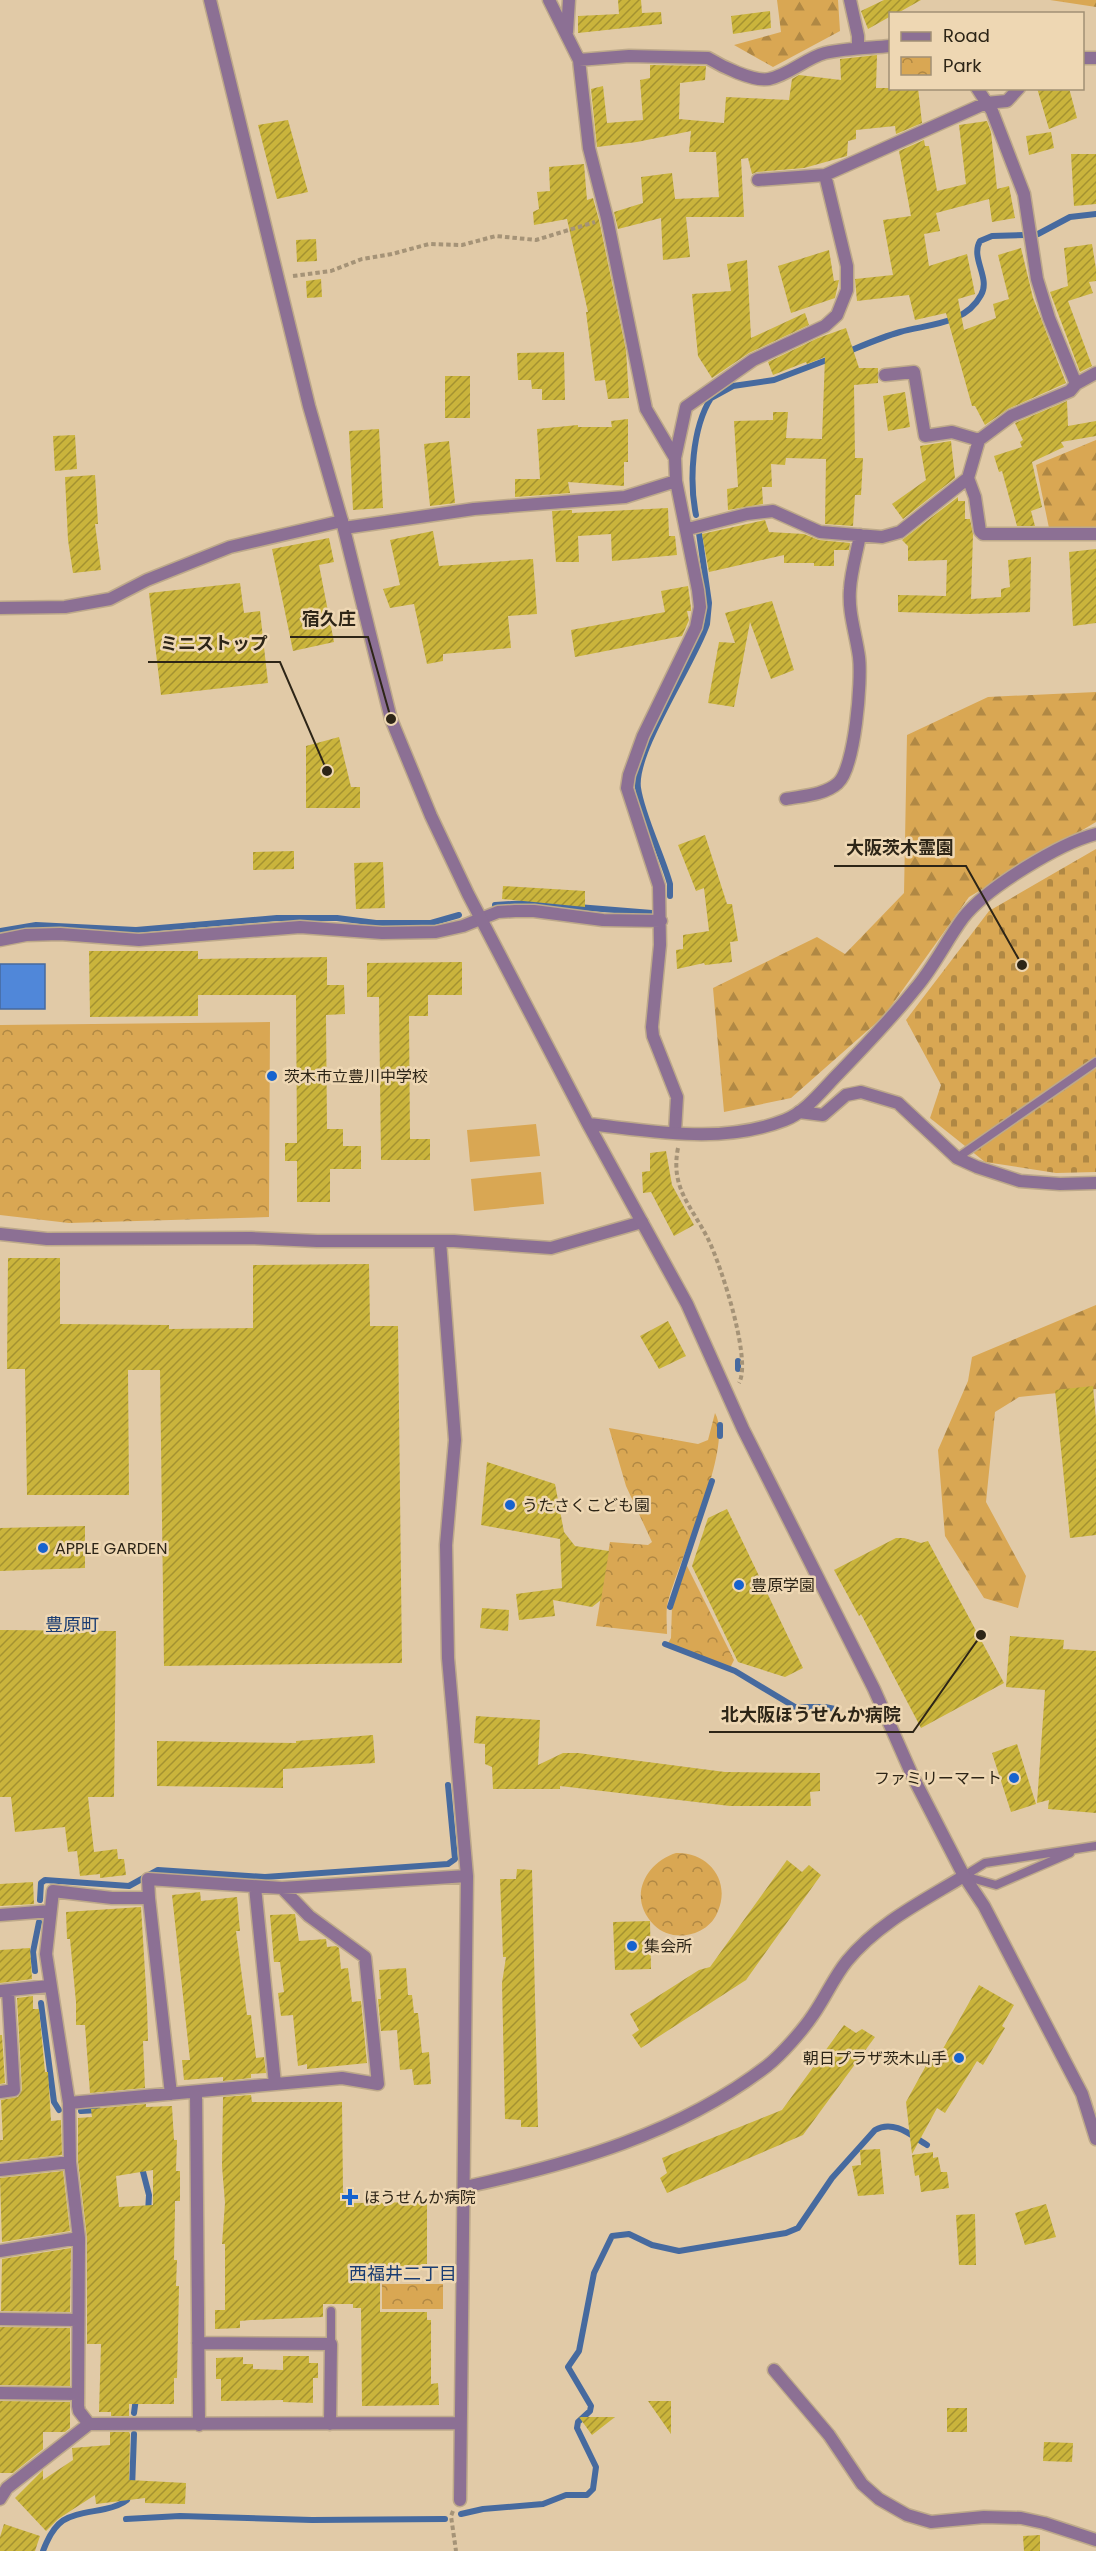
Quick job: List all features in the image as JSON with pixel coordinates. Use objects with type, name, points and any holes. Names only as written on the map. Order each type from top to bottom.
[{"type":"street","points":[[210,0],[309,406],[343,524],[391,719],[431,816],[481,919],[588,1124],[687,1304],[743,1430],[874,1689],[913,1777],[964,1876],[984,1906],[1082,2094],[1096,2139]]},
{"type":"street","points":[[549,0],[579,60],[589,148],[607,218],[645,409],[675,458]]},
{"type":"street","points":[[567,33],[569,0]]},
{"type":"street","points":[[850,0],[858,36],[858,48]]},
{"type":"street","points":[[579,60],[629,56],[708,58],[753,77],[770,79],[823,54],[858,48],[889,46]]},
{"type":"street","points":[[978,90],[992,111],[1024,194],[1037,279],[1049,318],[1076,384]]},
{"type":"street","points":[[758,180],[825,175],[986,104],[1007,101],[1016,90]]},
{"type":"street","points":[[675,1132],[677,1096],[657,1047],[652,1027],[661,921],[657,877],[627,788],[635,753],[691,639],[699,617],[698,590],[688,529],[676,481],[675,458],[686,407],[753,360],[825,326],[837,315],[847,290],[847,266],[825,175]]},
{"type":"street","points":[[885,375],[914,372],[925,436],[952,432],[979,440]]},
{"type":"street","points":[[688,529],[747,514],[772,512],[820,532],[882,537],[900,532],[968,478],[979,440],[1011,416],[1070,391],[1076,384],[1096,373]]},
{"type":"street","points":[[968,478],[975,497],[980,531],[983,534],[1096,534]]},
{"type":"street","points":[[0,608],[65,608],[110,599],[147,580],[230,547],[343,524],[474,509],[625,497],[676,481]]},
{"type":"street","points":[[786,799],[822,791],[839,783],[846,771],[855,734],[858,705],[860,664],[850,618],[850,588],[860,535]]},
{"type":"street","points":[[588,1124],[705,1136],[741,1132],[778,1123],[800,1112],[917,988],[965,916],[977,903],[994,889],[1063,846],[1096,834]]},
{"type":"street","points":[[0,940],[26,935],[60,934],[119,940],[147,939],[300,927],[407,933],[436,932],[463,926],[498,912],[534,911],[603,920],[661,921]]},
{"type":"street","points":[[800,1112],[824,1115],[846,1095],[861,1092],[898,1103],[957,1158],[1020,1181],[1060,1184],[1096,1183]]},
{"type":"street","points":[[0,1234],[47,1239],[251,1238],[317,1241],[440,1241],[551,1248],[642,1222]]},
{"type":"street","points":[[440,1241],[455,1440],[446,1545],[448,1658],[466,1876],[465,2187],[459,2500]]},
{"type":"street","points":[[171,2094],[148,1880],[282,1888],[466,1876]]},
{"type":"street","points":[[465,2187],[570,2162],[627,2143],[703,2107],[768,2065],[812,2017],[846,1962],[875,1930],[964,1876]]},
{"type":"street","points":[[255,1887],[275,2084]]},
{"type":"street","points":[[69,2103],[342,2078],[378,2084],[365,1957],[309,1916],[282,1888]]},
{"type":"street","points":[[89,2424],[79,2411],[79,2238],[70,2162],[69,2103],[45,1954],[53,1891],[112,1898],[149,1898]]},
{"type":"street","points":[[0,1915],[50,1911]]},
{"type":"street","points":[[0,2092],[14,2090],[4,1991],[49,1986]]},
{"type":"street","points":[[196,2092],[199,2425]]},
{"type":"street","points":[[0,2170],[70,2162]]},
{"type":"street","points":[[0,2251],[79,2238]]},
{"type":"street","points":[[0,2319],[78,2320]]},
{"type":"street","points":[[198,2343],[331,2344],[330,2424]]},
{"type":"street","points":[[774,2370],[829,2435],[862,2484],[879,2499],[907,2515],[931,2522],[984,2517],[1021,2518],[1096,2540]]},
{"type":"street","points":[[0,2393],[78,2394]]},
{"type":"street","points":[[0,2499],[7,2488],[89,2424],[459,2423]]},
{"type":"lane","points":[[957,1158],[1096,1062]]},
{"type":"lane","points":[[964,1876],[986,1863],[1096,1846]]},
{"type":"lane","points":[[964,1876],[996,1885],[1084,1847]]},
{"type":"lane","points":[[331,2311],[331,2344]]},
{"type":"path","points":[[278,279],[331,271],[362,259],[393,254],[429,244],[462,245],[496,237],[536,240],[607,218]]},
{"type":"path","points":[[675,1132],[678,1147],[675,1164],[678,1188],[709,1242],[731,1302],[742,1354],[742,1378],[738,1384]]},
{"type":"path","points":[[456,2551],[451,2516],[459,2500]]},
{"type":"green space","points":[[777,0],[838,0],[840,31],[773,67],[734,45],[781,32]]},
{"type":"green space","points":[[1050,0],[1096,0],[1096,7]]},
{"type":"green space","points":[[1096,440],[1096,530],[1049,528],[1036,465]]},
{"type":"green space","points":[[1096,692],[1096,822],[969,897],[884,1016],[791,1098],[724,1112],[713,988],[817,937],[845,954],[904,893],[907,735],[988,697]]},
{"type":"green space","points":[[1096,849],[1096,1172],[1056,1173],[985,1162],[930,1118],[941,1085],[906,1020],[989,911]]},
{"type":"green space","points":[[270,1022],[269,1217],[69,1223],[0,1215],[0,1025]]},
{"type":"green space","points":[[536,1124],[540,1156],[470,1162],[467,1130]]},
{"type":"green space","points":[[541,1172],[544,1204],[474,1211],[471,1179]]},
{"type":"green space","points":[[1096,1305],[1096,1389],[1019,1397],[995,1412],[986,1502],[1026,1576],[1018,1608],[984,1598],[945,1536],[938,1450],[968,1381],[972,1357]]},
{"type":"green space","points":[[715,1413],[719,1430],[717,1452],[702,1507],[672,1587],[667,1606],[667,1634],[596,1626],[610,1542],[648,1545],[652,1542],[626,1486],[609,1428],[698,1444],[708,1440]]},
{"type":"green space","points":[[686,1564],[734,1660],[730,1668],[668,1643],[671,1638],[672,1606]]},
{"type":"green space","points":[[676,1853],[698,1857],[707,1863],[719,1879],[721,1889],[721,1900],[713,1920],[699,1931],[680,1936],[662,1931],[654,1925],[646,1915],[641,1893],[648,1873],[665,1858]]},
{"type":"green space","points":[[382,2284],[443,2284],[443,2309],[382,2309]]},
{"type":"water","points":[[0,964],[45,964],[45,1009],[0,1009]]},
{"type":"building","points":[[618,0],[641,0],[642,13],[661,12],[662,24],[578,33],[578,16],[619,14]]},
{"type":"building","points":[[884,0],[921,0],[900,12],[889,12],[889,17],[868,29],[861,11]]},
{"type":"building","points":[[770,11],[771,28],[733,34],[731,16]]},
{"type":"building","points":[[877,55],[876,88],[918,90],[922,123],[896,134],[895,126],[856,130],[856,139],[848,141],[847,156],[804,168],[752,174],[748,158],[741,159],[744,217],[686,217],[690,257],[663,260],[661,218],[618,229],[614,212],[643,203],[641,177],[672,173],[675,199],[719,197],[716,152],[689,152],[691,131],[597,147],[591,89],[603,86],[607,123],[643,120],[640,80],[650,78],[650,65],[706,66],[705,80],[680,83],[679,119],[724,123],[726,97],[789,100],[792,79],[799,75],[841,80],[840,59]]},
{"type":"building","points":[[1038,90],[1070,90],[1077,118],[1049,129]]},
{"type":"building","points":[[288,120],[308,192],[277,199],[258,125]]},
{"type":"building","points":[[987,121],[991,132],[997,189],[1009,186],[1015,218],[992,222],[989,199],[936,213],[940,231],[924,234],[929,266],[967,254],[975,294],[958,299],[964,330],[996,318],[993,304],[1009,299],[998,255],[1021,248],[1033,298],[1066,383],[1008,409],[985,425],[975,406],[972,406],[946,313],[915,320],[909,295],[857,301],[855,279],[893,275],[883,220],[911,216],[899,151],[924,140],[925,146],[929,146],[937,191],[966,184],[959,125]]},
{"type":"building","points":[[1051,132],[1054,148],[1029,155],[1026,136]]},
{"type":"building","points":[[1071,154],[1096,154],[1096,204],[1074,206]]},
{"type":"building","points":[[584,164],[587,200],[593,198],[599,220],[626,350],[629,398],[608,399],[605,380],[595,381],[586,312],[588,312],[567,219],[534,225],[533,212],[539,209],[537,192],[550,191],[549,167]]},
{"type":"building","points":[[316,239],[317,261],[297,262],[296,240]]},
{"type":"building","points":[[1092,244],[1096,281],[1089,282],[1093,293],[1068,301],[1092,366],[1080,372],[1050,292],[1068,286],[1064,248]]},
{"type":"building","points":[[829,250],[834,281],[839,280],[835,298],[791,313],[778,266]]},
{"type":"building","points":[[747,260],[751,338],[805,313],[809,325],[749,353],[712,378],[698,356],[692,294],[731,291],[727,264]]},
{"type":"building","points":[[321,279],[322,297],[307,298],[306,281]]},
{"type":"building","points":[[846,328],[859,368],[878,368],[878,383],[854,385],[855,458],[863,458],[861,495],[855,495],[853,526],[825,524],[826,459],[786,458],[785,465],[771,464],[772,487],[762,487],[763,504],[728,510],[727,489],[738,487],[734,421],[773,420],[773,412],[788,412],[786,438],[822,439],[825,357],[773,375],[768,362],[818,338]]},
{"type":"building","points":[[564,352],[565,400],[542,400],[542,389],[532,389],[531,380],[518,380],[517,353]]},
{"type":"building","points":[[445,376],[470,376],[470,418],[445,418]]},
{"type":"building","points":[[905,392],[910,427],[888,431],[883,396]]},
{"type":"building","points":[[1067,401],[1068,426],[1096,421],[1096,436],[1061,442],[1064,447],[1032,462],[1042,507],[1031,511],[1035,526],[1017,526],[1002,471],[999,472],[994,456],[1022,447],[1020,442],[1023,440],[1015,423]]},
{"type":"building","points":[[628,419],[628,462],[624,462],[624,486],[568,482],[570,493],[515,497],[515,479],[540,479],[537,429],[578,425],[578,427],[612,427],[611,421]]},
{"type":"building","points":[[379,429],[383,508],[353,510],[349,431]]},
{"type":"building","points":[[75,435],[77,469],[55,471],[53,436]]},
{"type":"building","points":[[449,441],[455,503],[430,506],[424,444]]},
{"type":"building","points":[[951,441],[955,478],[903,519],[892,504],[926,480],[920,446]]},
{"type":"building","points":[[95,475],[98,524],[95,524],[101,570],[73,573],[68,540],[65,477]]},
{"type":"building","points":[[958,497],[958,501],[965,501],[965,519],[970,519],[973,534],[971,599],[1001,597],[1001,589],[1010,587],[1008,560],[1031,557],[1030,612],[967,614],[898,612],[898,595],[946,596],[947,560],[908,561],[908,546],[902,540]]},
{"type":"building","points":[[668,508],[669,536],[675,536],[677,555],[612,561],[611,534],[578,536],[579,562],[556,562],[552,511],[572,510],[572,513]]},
{"type":"building","points":[[765,520],[769,532],[804,534],[819,540],[850,543],[849,550],[834,550],[834,566],[784,563],[784,555],[709,572],[702,534]]},
{"type":"building","points":[[433,531],[439,566],[533,559],[537,614],[508,616],[511,648],[443,654],[443,661],[427,664],[414,604],[390,608],[383,589],[400,585],[390,540]]},
{"type":"building","points":[[329,538],[334,562],[319,565],[334,642],[293,651],[272,549]]},
{"type":"building","points":[[1096,549],[1096,623],[1073,626],[1069,552]]},
{"type":"building","points":[[240,583],[244,613],[260,611],[268,683],[161,695],[149,593]]},
{"type":"building","points":[[688,586],[691,611],[687,611],[689,620],[682,636],[575,657],[571,630],[665,612],[661,591]]},
{"type":"building","points":[[772,601],[794,670],[771,679],[750,622],[734,707],[708,703],[719,642],[735,643],[725,613]]},
{"type":"building","points":[[339,737],[351,787],[360,787],[360,808],[306,808],[306,746]]},
{"type":"building","points":[[705,835],[727,904],[732,904],[738,941],[730,942],[732,962],[705,965],[704,963],[677,969],[676,950],[683,949],[683,935],[709,931],[704,888],[696,891],[678,845]]},
{"type":"building","points":[[294,851],[294,869],[253,870],[253,852]]},
{"type":"building","points":[[383,862],[385,908],[356,909],[354,863]]},
{"type":"building","points":[[503,886],[585,891],[585,907],[502,899]]},
{"type":"building","points":[[89,951],[198,951],[198,959],[327,957],[327,985],[344,985],[345,1014],[326,1015],[327,1129],[343,1129],[343,1146],[361,1146],[361,1169],[330,1169],[330,1202],[297,1202],[297,1161],[285,1161],[285,1143],[297,1143],[296,995],[198,995],[198,1016],[90,1017]]},
{"type":"building","points":[[462,962],[462,995],[428,995],[428,1016],[409,1016],[410,1139],[430,1139],[430,1160],[381,1160],[379,997],[367,997],[367,963]]},
{"type":"building","points":[[666,1151],[672,1185],[694,1225],[674,1236],[651,1192],[643,1193],[642,1172],[650,1171],[650,1153]]},
{"type":"building","points":[[8,1258],[60,1258],[60,1324],[169,1325],[169,1329],[253,1328],[253,1265],[369,1264],[370,1326],[398,1326],[402,1663],[164,1666],[160,1370],[128,1370],[129,1495],[27,1495],[25,1369],[7,1369]]},
{"type":"building","points":[[668,1321],[686,1356],[659,1369],[640,1336]]},
{"type":"building","points":[[1093,1386],[1096,1419],[1096,1535],[1070,1538],[1055,1390]]},
{"type":"building","points":[[487,1462],[555,1484],[564,1532],[575,1546],[609,1551],[601,1600],[592,1607],[553,1600],[555,1616],[519,1620],[516,1594],[562,1588],[560,1539],[481,1525]]},
{"type":"building","points":[[727,1509],[803,1668],[785,1677],[738,1662],[692,1566],[708,1518]]},
{"type":"building","name":"APPLE GARDEN","points":[[85,1526],[85,1568],[0,1571],[0,1528]]},
{"type":"building","points":[[896,1538],[921,1543],[928,1541],[1004,1683],[921,1728],[861,1614],[859,1616],[834,1570]]},
{"type":"building","points":[[482,1608],[509,1610],[508,1631],[480,1628]]},
{"type":"building","points":[[0,1630],[116,1631],[114,1797],[88,1797],[94,1852],[117,1849],[118,1859],[124,1859],[126,1875],[100,1878],[100,1874],[80,1876],[77,1851],[68,1852],[65,1827],[15,1832],[11,1797],[0,1797]]},
{"type":"building","points":[[1010,1636],[1064,1640],[1063,1649],[1096,1651],[1096,1813],[1048,1809],[1049,1800],[1037,1803],[1045,1690],[1006,1687]]},
{"type":"building","points":[[476,1716],[540,1720],[538,1765],[563,1753],[578,1753],[725,1772],[820,1773],[820,1791],[810,1792],[811,1806],[730,1806],[560,1786],[560,1789],[493,1789],[492,1767],[485,1764],[485,1744],[474,1743]]},
{"type":"building","points":[[373,1735],[375,1763],[283,1769],[283,1788],[157,1786],[157,1741],[296,1743],[296,1741]]},
{"type":"building","name":"ファミリーマート","points":[[1017,1744],[1036,1804],[1011,1812],[992,1753]]},
{"type":"building","points":[[787,1860],[802,1872],[809,1865],[821,1875],[746,1980],[641,2048],[632,2035],[639,2030],[630,2014],[699,1970],[710,1967]]},
{"type":"building","points":[[517,1869],[532,1870],[538,2127],[521,2127],[521,2120],[505,2119],[502,1983],[506,1957],[503,1957],[500,1879],[516,1879]]},
{"type":"building","points":[[33,1882],[34,1904],[0,1906],[0,1884]]},
{"type":"building","points":[[200,1892],[201,1901],[237,1897],[240,1931],[236,1931],[247,2015],[251,2015],[256,2058],[264,2057],[266,2073],[251,2074],[251,2078],[223,2081],[223,2077],[184,2080],[182,2060],[190,2060],[172,1895]]},
{"type":"building","points":[[141,1907],[148,2041],[143,2041],[145,2088],[90,2093],[85,2025],[76,2025],[76,2002],[70,1939],[67,1939],[66,1912]]},
{"type":"building","points":[[295,1914],[299,1941],[326,1939],[327,1947],[339,1948],[341,1969],[348,1968],[352,2002],[361,2001],[367,2063],[307,2069],[307,2064],[298,2066],[293,2015],[281,2016],[278,1993],[284,1992],[280,1962],[274,1962],[270,1915]]},
{"type":"building","name":"集会所","points":[[650,1921],[651,1969],[615,1970],[613,1922]]},
{"type":"building","points":[[30,1948],[32,1979],[0,1983],[0,1950]]},
{"type":"building","points":[[406,1968],[408,1995],[412,1995],[414,2013],[418,2013],[422,2053],[429,2052],[431,2084],[414,2085],[412,2069],[400,2070],[397,2030],[381,2031],[378,1999],[381,1999],[379,1970]]},
{"type":"building","name":"朝日プラザ茨木山手","points":[[979,1985],[1014,2005],[1002,2026],[1005,2028],[983,2065],[977,2061],[945,2113],[937,2108],[912,2154],[906,2102],[934,2051],[940,2054]]},
{"type":"building","points":[[33,1996],[33,2009],[39,2009],[45,2072],[48,2072],[51,2121],[61,2120],[62,2155],[0,2162],[0,2140],[3,2140],[1,2100],[18,2097],[22,2090],[17,1998]]},
{"type":"building","points":[[844,2025],[856,2033],[862,2029],[875,2037],[803,2135],[667,2193],[660,2178],[667,2173],[662,2158],[782,2110]]},
{"type":"building","points":[[0,2035],[2,2035],[5,2083],[0,2084]]},
{"type":"building","points":[[251,2095],[252,2102],[342,2102],[343,2192],[353,2203],[427,2202],[427,2270],[380,2271],[380,2312],[427,2312],[427,2320],[431,2320],[431,2384],[438,2383],[439,2405],[362,2406],[361,2308],[353,2308],[353,2304],[323,2304],[323,2317],[240,2321],[240,2328],[215,2329],[215,2310],[225,2310],[225,2244],[222,2244],[225,2203],[222,2166],[223,2097]]},
{"type":"building","points":[[146,2104],[146,2107],[172,2106],[174,2140],[177,2140],[176,2171],[180,2171],[180,2201],[175,2201],[174,2260],[177,2260],[176,2286],[179,2286],[177,2378],[174,2378],[174,2404],[129,2404],[129,2416],[111,2416],[111,2412],[99,2412],[101,2344],[87,2344],[87,2238],[78,2161],[78,2118],[92,2117],[91,2109]],"holes":[[[153,2170],[153,2205],[119,2207],[116,2176]]]},
{"type":"building","points":[[880,2149],[884,2194],[858,2196],[852,2166],[861,2165],[860,2150]]},
{"type":"building","points":[[933,2152],[933,2158],[938,2157],[941,2172],[947,2172],[949,2188],[921,2192],[919,2175],[915,2176],[912,2155]]},
{"type":"building","points":[[63,2171],[70,2231],[2,2242],[0,2178]]},
{"type":"building","points":[[1046,2204],[1056,2237],[1025,2245],[1015,2213]]},
{"type":"building","points":[[975,2214],[976,2265],[959,2265],[956,2215]]},
{"type":"building","points":[[71,2248],[70,2312],[1,2311],[2,2259]]},
{"type":"building","points":[[0,2327],[70,2328],[70,2386],[0,2385]]},
{"type":"building","points":[[283,2356],[309,2356],[309,2363],[318,2363],[318,2378],[313,2378],[313,2403],[283,2402],[283,2400],[221,2401],[221,2379],[216,2379],[216,2358],[243,2357],[243,2364],[253,2364],[253,2369],[283,2370]]},
{"type":"building","points":[[0,2401],[70,2402],[70,2428],[65,2432],[43,2432],[43,2449],[13,2473],[0,2473]]},
{"type":"building","points":[[648,2401],[671,2401],[671,2434]]},
{"type":"building","points":[[947,2408],[967,2408],[967,2432],[947,2432]]},
{"type":"building","points":[[579,2417],[615,2417],[592,2435]]},
{"type":"building","points":[[110,2432],[129,2432],[130,2434],[129,2480],[186,2483],[185,2504],[145,2503],[145,2498],[96,2504],[95,2495],[58,2519],[46,2531],[15,2498],[43,2470],[43,2480],[73,2460],[72,2448],[110,2445]]},
{"type":"building","points":[[1044,2442],[1073,2443],[1072,2462],[1043,2461]]},
{"type":"building","points":[[4,2524],[40,2536],[35,2551],[0,2551],[0,2537]]},
{"type":"building","points":[[1040,2535],[1040,2551],[1024,2551],[1023,2536]]},
{"type":"waterway","points":[[1038,234],[1070,217],[1096,214]]},
{"type":"waterway","points":[[847,352],[893,334],[945,322],[966,312],[974,305],[983,288],[984,282],[977,254],[980,241],[992,236],[1025,235]]},
{"type":"waterway","points":[[696,515],[693,487],[696,439],[711,398],[733,386],[774,380],[832,358]]},
{"type":"waterway","points":[[670,896],[670,884],[640,799],[639,772],[654,731],[707,624],[709,603],[699,533]]},
{"type":"waterway","points":[[495,905],[528,903],[652,913]]},
{"type":"waterway","points":[[0,931],[36,925],[136,930],[277,918],[337,918],[376,923],[431,923],[459,915]]},
{"type":"waterway","points":[[738,1361],[738,1369]]},
{"type":"waterway","points":[[720,1425],[720,1436]]},
{"type":"waterway","points":[[670,1607],[712,1481]]},
{"type":"waterway","points":[[665,1644],[735,1671],[795,1707],[835,1709]]},
{"type":"waterway","points":[[40,1900],[41,1883],[45,1880],[129,1886],[158,1870],[265,1877],[448,1864],[455,1859],[448,1785]]},
{"type":"waterway","points":[[35,1971],[33,1952],[39,1922]]},
{"type":"waterway","points":[[41,2003],[54,2102],[59,2110]]},
{"type":"waterway","points":[[81,2111],[98,2110]]},
{"type":"waterway","points":[[461,2514],[483,2509],[543,2504],[566,2495],[587,2495],[593,2489],[596,2467],[577,2428],[578,2422],[590,2411],[591,2406],[568,2367],[579,2351],[594,2273],[612,2236],[629,2234],[652,2245],[679,2251],[786,2233],[798,2228],[832,2178],[875,2130],[889,2126],[903,2130],[927,2145]]},
{"type":"waterway","points":[[141,2164],[149,2195],[148,2213]]},
{"type":"waterway","points":[[134,2413],[136,2398]]},
{"type":"waterway","points":[[43,2551],[54,2530],[66,2519],[114,2507],[127,2500],[132,2489],[134,2434]]},
{"type":"waterway","points":[[126,2519],[180,2516],[312,2520],[445,2519]]},
{"type":"place","name":"宿久庄","points":[[391,719]]},
{"type":"place","name":"ミニストップ","points":[[327,771]]},
{"type":"place","name":"大阪茨木霊園","points":[[1022,965]]},
{"type":"place","name":"茨木市立豊川中学校","points":[[272,1076]]},
{"type":"place","name":"うたさくこども園","points":[[510,1505]]},
{"type":"place","name":"APPLE GARDEN","points":[[43,1548]]},
{"type":"place","name":"豊原学園","points":[[739,1585]]},
{"type":"place","name":"北大阪ほうせんか病院","points":[[981,1635]]},
{"type":"place","name":"ファミリーマート","points":[[1014,1778]]},
{"type":"place","name":"集会所","points":[[632,1946]]},
{"type":"place","name":"朝日プラザ茨木山手","points":[[959,2058]]},
{"type":"place","name":"ほうせんか病院","points":[[350,2197]]},
{"type":"district","name":"豊原町","points":[[72,1624]]},
{"type":"district","name":"西福井二丁目","points":[[403,2273]]}]
